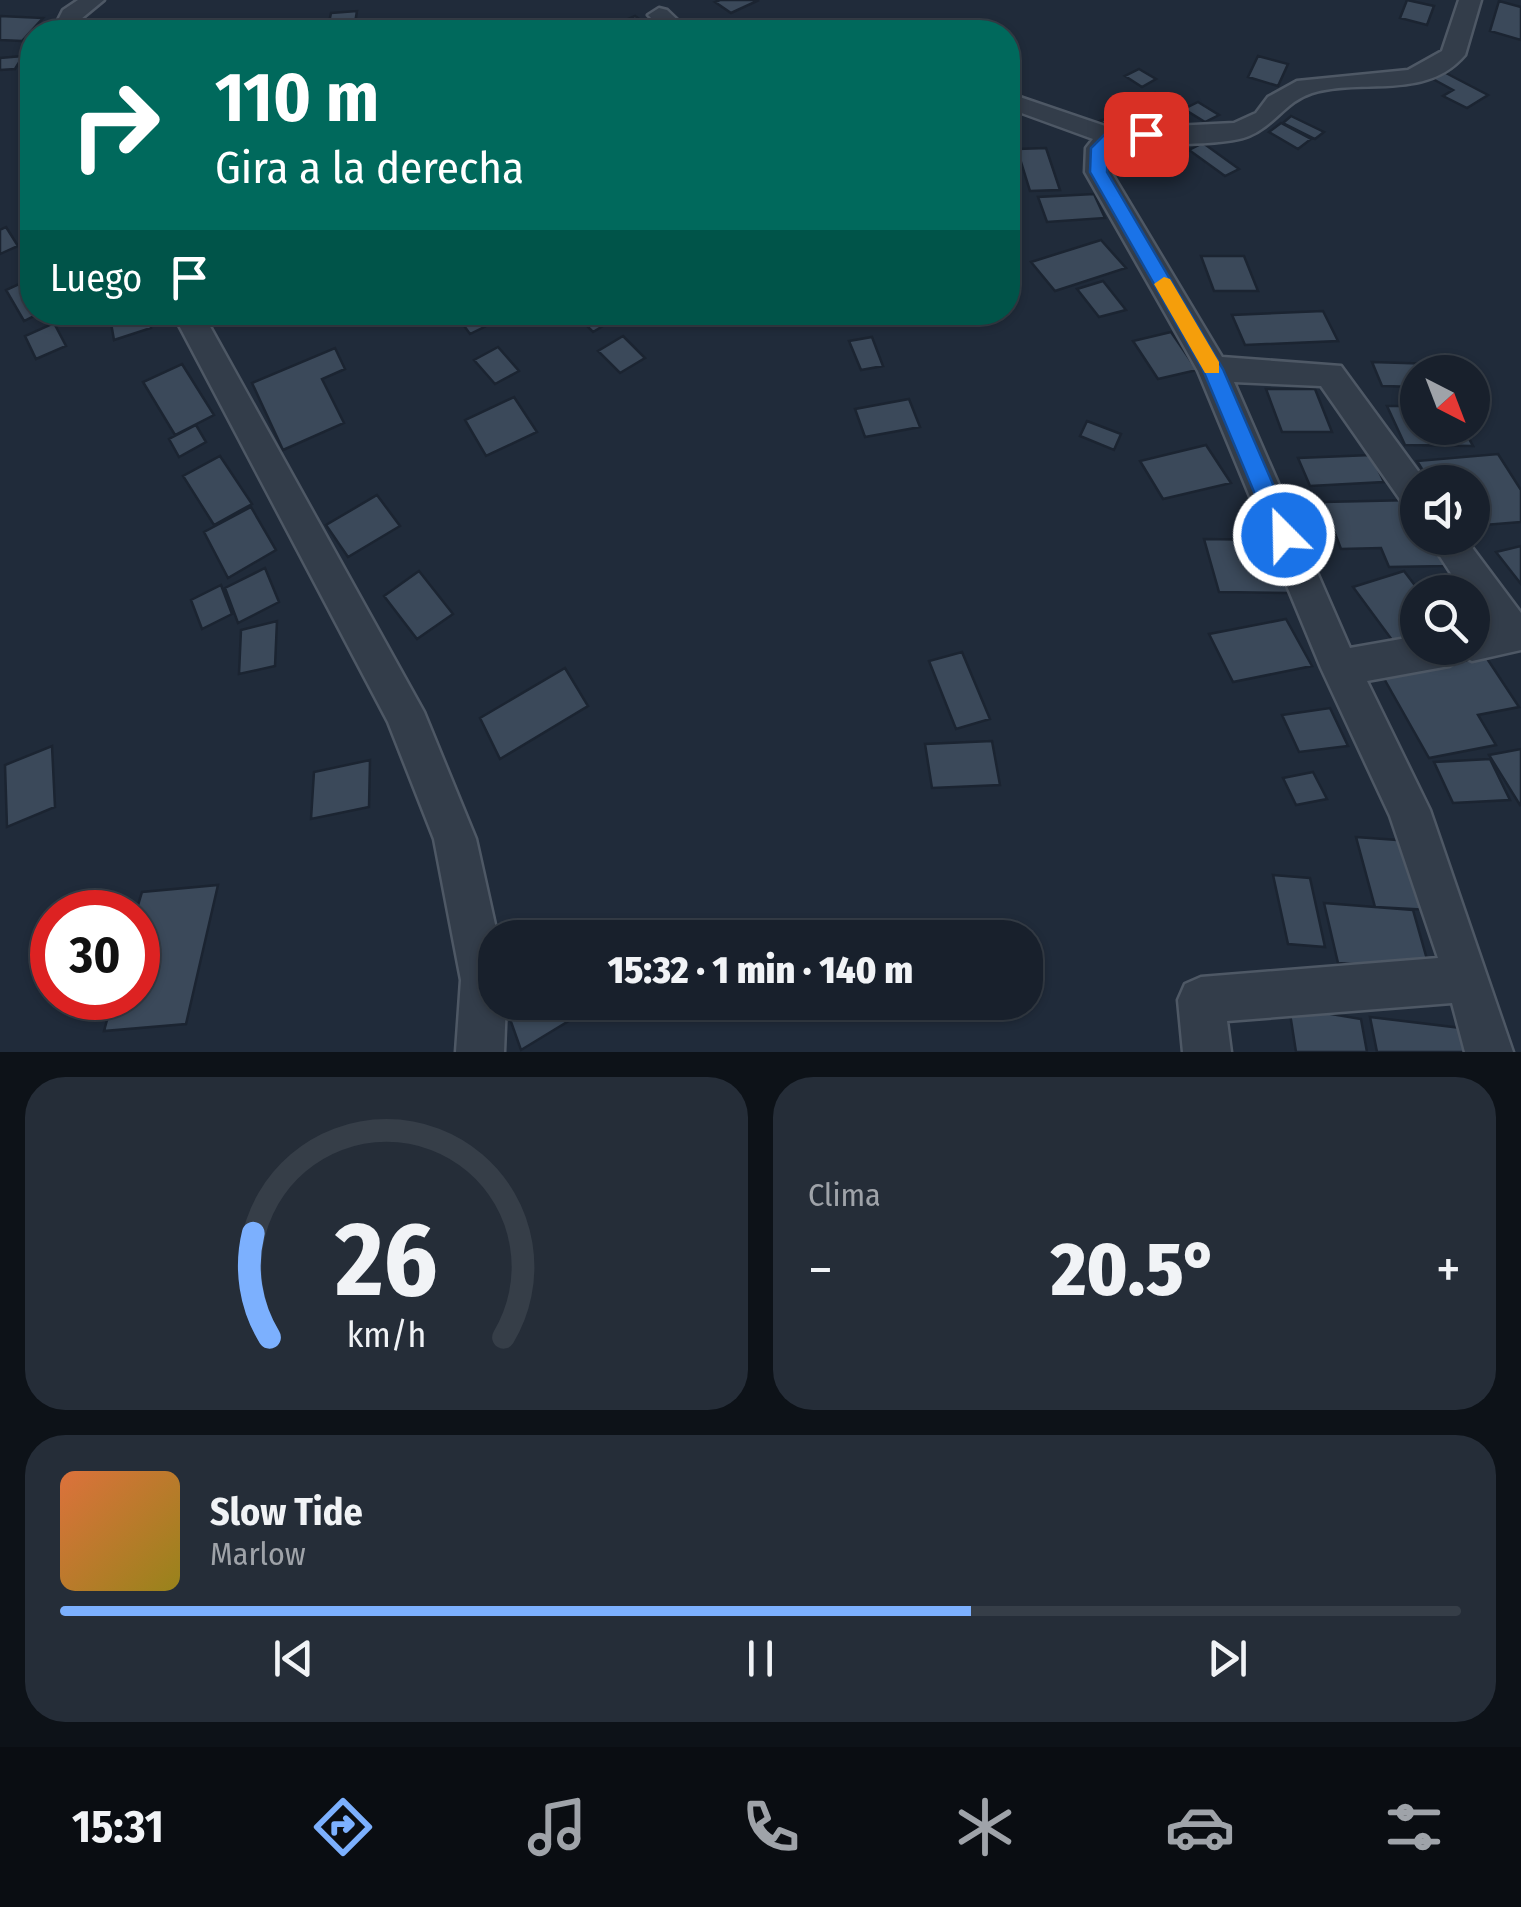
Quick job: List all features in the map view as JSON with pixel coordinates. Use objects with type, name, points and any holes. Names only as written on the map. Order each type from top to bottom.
[{"type":"street","points":[[69,20],[93,0]]},
{"type":"street","points":[[1020,104],[1112,137],[1239,132],[1265,118],[1277,102],[1306,86],[1414,77],[1453,55],[1470,0]]},
{"type":"street","points":[[659,15],[665,20]]},
{"type":"street","points":[[1112,137],[1099,148],[1098,172],[1213,369],[1340,668],[1409,810],[1489,1052]]},
{"type":"street","points":[[194,325],[404,712],[455,838],[484,980],[480,1052]]},
{"type":"street","points":[[1213,369],[1330,374],[1400,473]]},
{"type":"street","points":[[1490,600],[1515,636],[1490,640]]},
{"type":"street","points":[[1340,668],[1400,657]]},
{"type":"street","points":[[1207,1052],[1201,1000],[1468,979]]},
{"type":"building","points":[[759,0],[731,13],[715,2]]},
{"type":"building","points":[[1407,0],[1434,6],[1427,25],[1400,18]]},
{"type":"building","points":[[1499,1],[1521,7],[1521,40],[1490,31]]},
{"type":"building","points":[[357,11],[356,20],[330,20],[331,13]]},
{"type":"building","points":[[0,16],[43,18],[20,20],[20,41],[0,40]]},
{"type":"building","points":[[20,56],[20,61],[15,69],[0,70],[0,58]]},
{"type":"building","points":[[1258,56],[1288,64],[1278,86],[1248,77]]},
{"type":"building","points":[[1139,69],[1156,79],[1142,87],[1125,76]]},
{"type":"building","points":[[1442,71],[1488,95],[1467,108],[1443,96],[1453,90],[1431,78]]},
{"type":"building","points":[[1155,93],[1171,102],[1153,114],[1136,105]]},
{"type":"building","points":[[1198,102],[1219,115],[1205,122],[1184,109]]},
{"type":"building","points":[[1124,112],[1141,126],[1117,135],[1100,121]]},
{"type":"building","points":[[1291,116],[1324,132],[1315,139],[1283,123]]},
{"type":"building","points":[[1281,123],[1311,139],[1298,149],[1269,132]]},
{"type":"building","points":[[1203,143],[1239,169],[1225,176],[1189,150]]},
{"type":"building","points":[[1046,148],[1060,190],[1030,191],[1020,149]]},
{"type":"building","points":[[1094,194],[1105,218],[1047,222],[1038,197]]},
{"type":"building","points":[[6,227],[18,246],[0,254],[0,230]]},
{"type":"building","points":[[1101,240],[1126,268],[1055,291],[1031,262]]},
{"type":"building","points":[[1201,256],[1244,256],[1258,291],[1214,291]]},
{"type":"building","points":[[1103,281],[1126,310],[1099,317],[1077,289]]},
{"type":"building","points":[[20,284],[20,314],[6,290]]},
{"type":"building","points":[[1323,311],[1338,341],[1245,345],[1232,315]]},
{"type":"building","points":[[55,325],[66,346],[36,359],[25,336]]},
{"type":"building","points":[[111,325],[150,325],[151,328],[114,340]]},
{"type":"building","points":[[463,325],[488,325],[470,334]]},
{"type":"building","points":[[586,325],[605,325],[593,332]]},
{"type":"building","points":[[1171,332],[1197,370],[1158,379],[1133,341]]},
{"type":"building","points":[[623,336],[645,358],[620,373],[598,351]]},
{"type":"building","points":[[872,337],[883,366],[861,370],[849,341]]},
{"type":"building","points":[[498,347],[519,371],[495,384],[474,360]]},
{"type":"building","points":[[335,348],[345,369],[322,379],[344,423],[283,450],[252,383]]},
{"type":"building","points":[[1372,362],[1400,363],[1400,386],[1382,386]]},
{"type":"building","points":[[182,364],[214,415],[175,435],[143,382]]},
{"type":"building","points":[[1266,389],[1315,389],[1332,432],[1282,432]]},
{"type":"building","points":[[514,397],[537,432],[486,456],[465,420]]},
{"type":"building","points":[[909,399],[920,427],[865,437],[855,409]]},
{"type":"building","points":[[1387,406],[1400,406],[1400,434]]},
{"type":"building","points":[[1087,421],[1121,434],[1114,450],[1080,436]]},
{"type":"building","points":[[196,425],[206,442],[179,457],[169,439]]},
{"type":"building","points":[[1206,445],[1231,483],[1163,499],[1140,461]]},
{"type":"building","points":[[1498,454],[1521,490],[1521,522],[1490,525],[1490,465],[1419,465],[1417,461]]},
{"type":"building","points":[[1371,455],[1384,482],[1310,486],[1298,458]]},
{"type":"building","points":[[220,456],[252,504],[214,525],[183,476]]},
{"type":"building","points":[[377,495],[400,526],[348,557],[326,525]]},
{"type":"building","points":[[1400,500],[1400,555],[1440,555],[1446,566],[1389,567],[1381,548],[1341,549],[1323,502]]},
{"type":"building","points":[[251,507],[276,550],[228,578],[204,532]]},
{"type":"building","points":[[1204,539],[1274,540],[1292,593],[1219,592]]},
{"type":"building","points":[[1521,546],[1521,584],[1496,552]]},
{"type":"building","points":[[265,568],[279,602],[238,623],[225,588]]},
{"type":"building","points":[[419,571],[453,614],[417,639],[384,596]]},
{"type":"building","points":[[1404,571],[1407,575],[1400,575],[1400,642],[1395,644],[1353,587]]},
{"type":"building","points":[[221,585],[232,614],[202,629],[191,600]]},
{"type":"building","points":[[1286,619],[1312,666],[1233,682],[1209,634]]},
{"type":"building","points":[[277,621],[275,666],[239,674],[241,630]]},
{"type":"building","points":[[962,652],[990,719],[956,729],[929,661]]},
{"type":"building","points":[[1490,663],[1519,707],[1478,715],[1496,745],[1429,758],[1382,675],[1440,665]]},
{"type":"building","points":[[565,668],[588,706],[500,759],[480,718]]},
{"type":"building","points":[[1330,708],[1348,746],[1299,752],[1282,715]]},
{"type":"building","points":[[992,741],[1000,785],[932,788],[925,744]]},
{"type":"building","points":[[52,746],[55,807],[7,827],[5,765]]},
{"type":"building","points":[[1521,749],[1521,804],[1520,805],[1489,755]]},
{"type":"building","points":[[1490,759],[1510,800],[1453,803],[1434,762]]},
{"type":"building","points":[[370,760],[369,807],[311,819],[314,772]]},
{"type":"building","points":[[1313,772],[1327,799],[1296,805],[1283,778]]},
{"type":"building","points":[[1356,837],[1411,841],[1431,910],[1375,907]]},
{"type":"building","points":[[1273,875],[1310,878],[1325,947],[1288,944]]},
{"type":"building","points":[[218,885],[186,1024],[104,1031],[107,1020],[160,1020],[160,890]]},
{"type":"building","points":[[1324,903],[1413,910],[1430,970],[1338,963]]},
{"type":"building","points":[[1289,1007],[1361,1019],[1367,1052],[1296,1052]]},
{"type":"building","points":[[1370,1017],[1461,1028],[1468,1052],[1377,1052]]},
{"type":"building","points":[[510,1020],[570,1020],[521,1050]]},
{"type":"slow traffic","points":[[1164,284],[1212,367]]},
{"type":"route","points":[[1146,134],[1112,137],[1099,148],[1098,172],[1213,369],[1284,535]]}]
